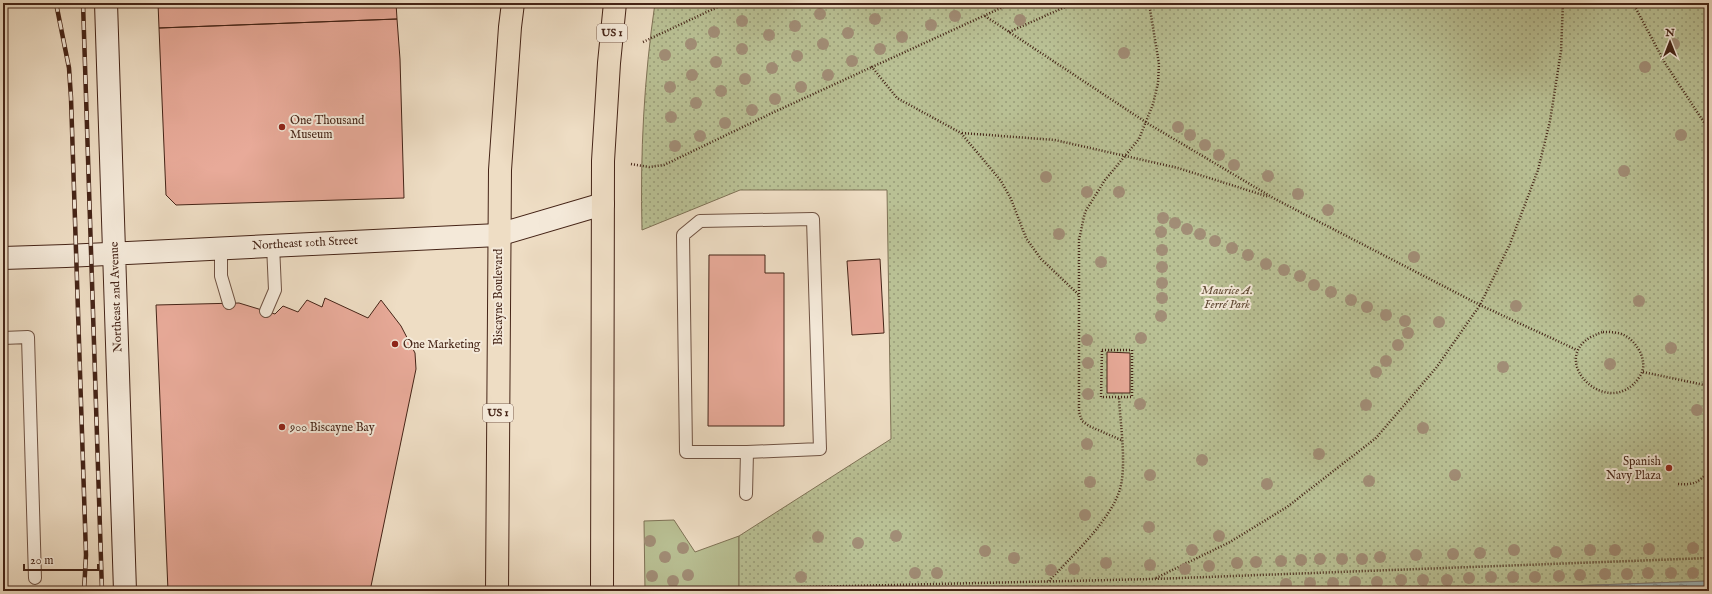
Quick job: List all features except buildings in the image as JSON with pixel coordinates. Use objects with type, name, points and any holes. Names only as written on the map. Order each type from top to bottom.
[{"type":"main road","name":"Biscayne Boulevard","points":[[497,591],[498,234],[500,170],[513,3]]},
{"type":"main road","name":"US 1","points":[[602,591],[603,161],[606,104],[616,3]]},
{"type":"street","name":"Northeast 2nd Avenue","points":[[106,3],[125,591]]},
{"type":"street","name":"Northeast 10th Street","points":[[3,258],[498,234],[603,204]]},
{"type":"lane","points":[[813,218],[820,449],[747,452],[686,452],[684,234],[700,221],[813,218]]},
{"type":"lane","points":[[266,311],[275,290],[273,245]]},
{"type":"lane","points":[[221,248],[221,276],[229,303]]},
{"type":"lane","points":[[3,338],[28,336],[36,578]]},
{"type":"lane","points":[[746,494],[747,452]]},
{"type":"path","points":[[643,42],[726,3]]},
{"type":"path","points":[[631,164],[649,166],[664,165],[772,113],[1012,3]]},
{"type":"path","points":[[1009,32],[1074,3]]},
{"type":"path","points":[[1121,440],[1089,426],[1082,421],[1079,412],[1079,240],[1085,212],[1104,180],[1139,139],[1154,104],[1159,64],[1149,3]]},
{"type":"path","points":[[1154,579],[1230,542],[1287,507],[1376,438],[1436,368],[1480,305],[1510,244],[1538,170],[1550,121],[1562,51],[1563,3]]},
{"type":"path","points":[[1633,3],[1665,63],[1709,130]]},
{"type":"path","points":[[985,16],[1147,123],[1275,199],[1480,305],[1577,350]]},
{"type":"path","points":[[872,67],[897,98],[961,133],[1001,181],[1011,199],[1026,238],[1041,259],[1079,295]]},
{"type":"path","points":[[961,133],[1055,140],[1178,168],[1275,199]]},
{"type":"path","points":[[1603,332],[1614,332],[1624,335],[1634,342],[1640,351],[1643,362],[1643,372],[1636,382],[1628,389],[1616,393],[1605,393],[1594,389],[1585,382],[1579,372],[1576,361],[1577,350],[1584,341],[1593,335],[1603,332]]},
{"type":"path","points":[[1102,350],[1132,350],[1132,397],[1119,397],[1101,397],[1102,350]]},
{"type":"path","points":[[1643,372],[1709,386]]},
{"type":"path","points":[[1049,582],[1100,523],[1115,500],[1120,488],[1122,474],[1119,397]]},
{"type":"path","points":[[1678,484],[1691,485],[1701,480],[1709,471]]},
{"type":"path","points":[[630,591],[1154,579],[1709,558]]},
{"type":"green space","name":"Maurice A. Ferré Park","points":[[655,3],[1709,3],[1709,581],[1427,591],[739,591],[739,536],[891,439],[887,190],[740,190],[642,230],[644,116],[648,59]]},
{"type":"green space","points":[[674,520],[695,552],[739,536],[739,591],[645,591],[644,521]]},
{"type":"water","points":[[1709,581],[1709,591],[1427,591]]},
{"type":"railway","points":[[56,3],[69,68],[71,98],[86,555],[84,591]]},
{"type":"railway","points":[[83,3],[102,591]]},
{"type":"place","name":"One Thousand Museum","points":[[282,127]]},
{"type":"place","name":"One Marketing","points":[[395,344]]},
{"type":"place","name":"900 Biscayne Bay","points":[[282,427]]},
{"type":"place","name":"Spanish Navy Plaza","points":[[1669,468]]}]
